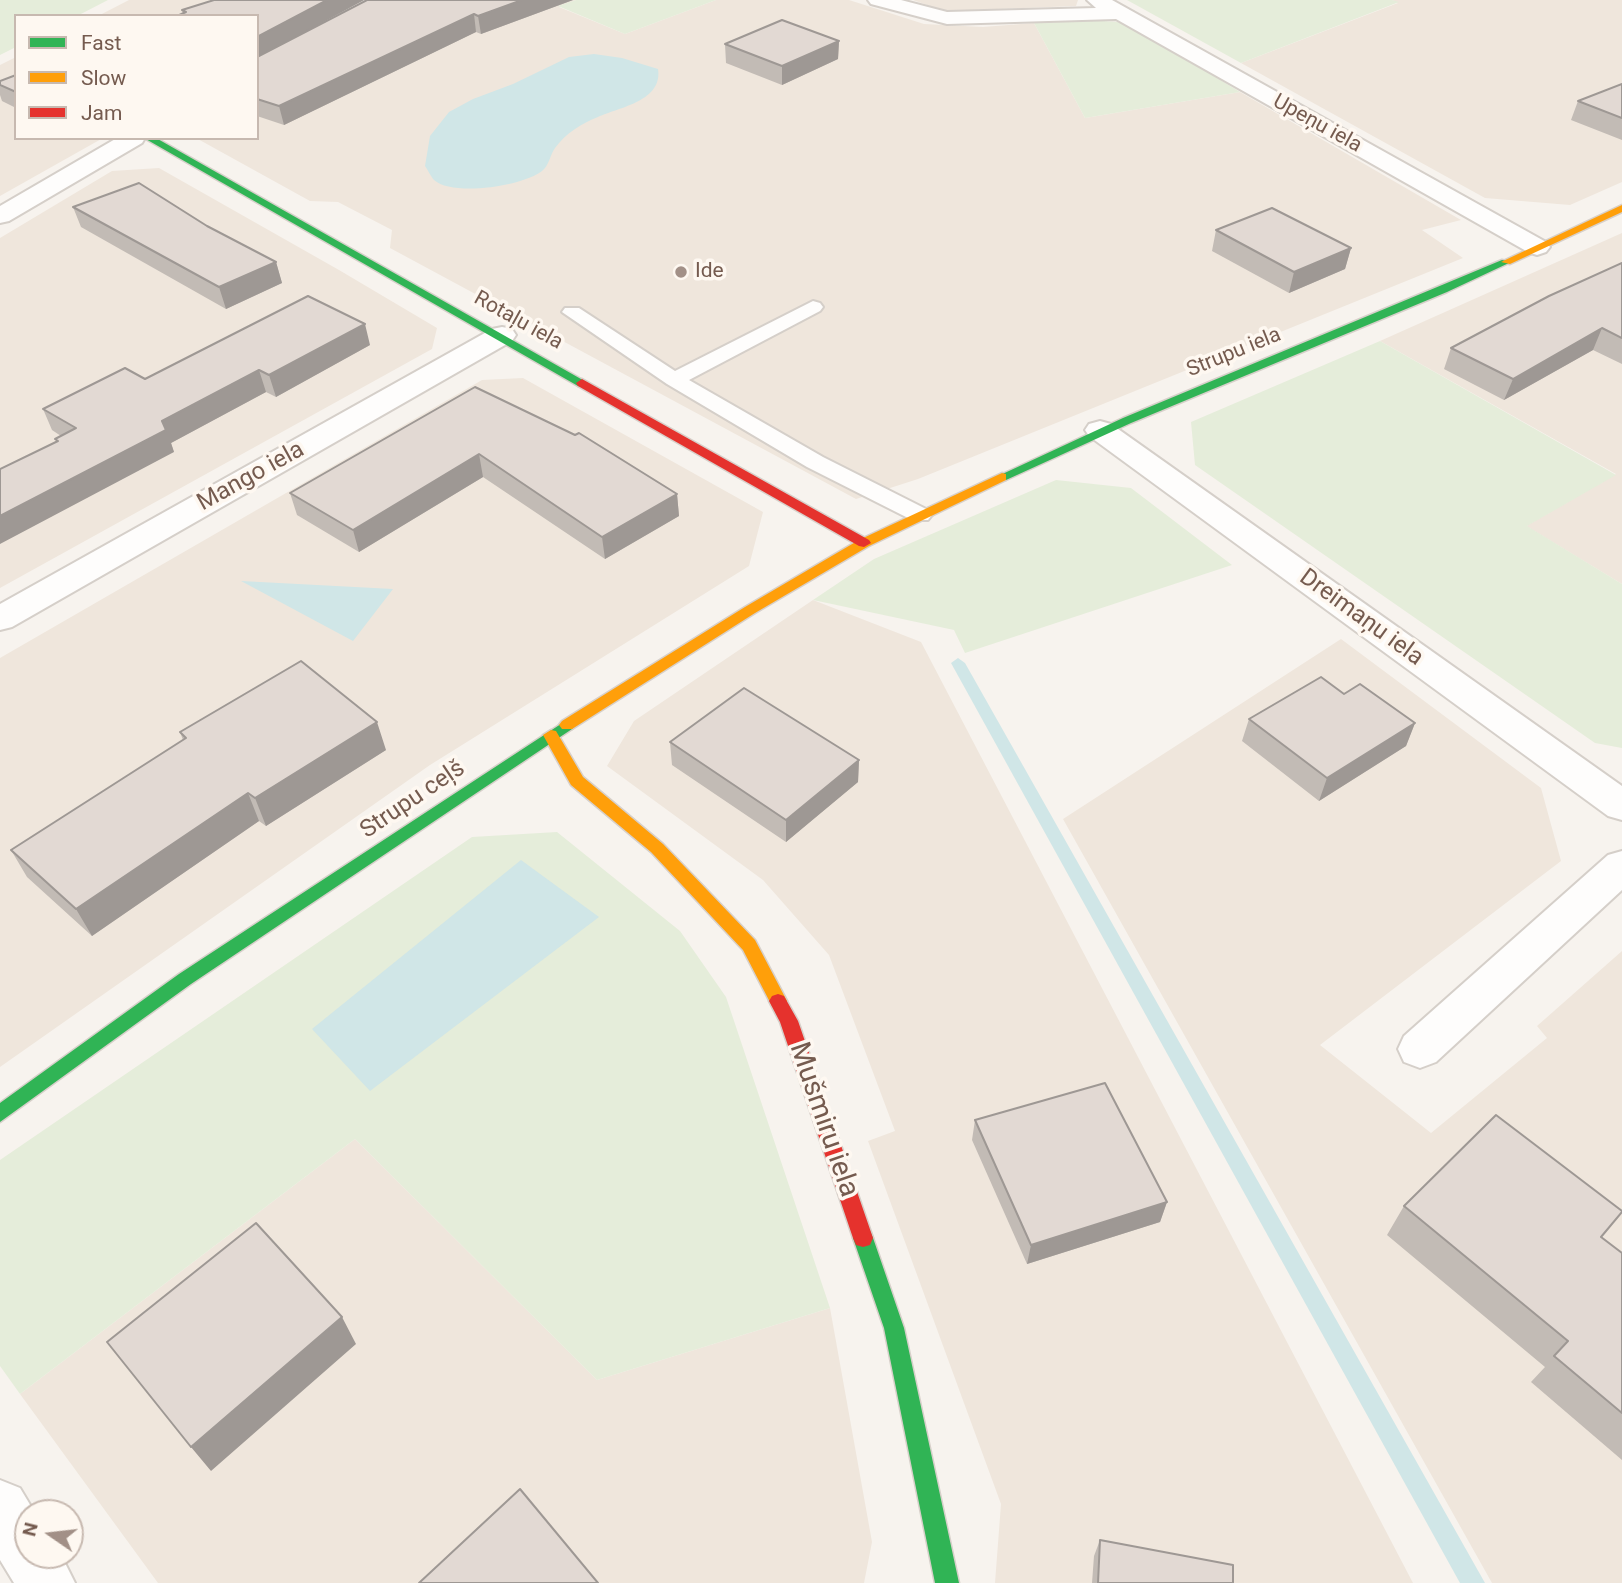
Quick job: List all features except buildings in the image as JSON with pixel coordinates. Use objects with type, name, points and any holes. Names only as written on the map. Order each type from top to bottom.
[{"type":"street","points":[[878,0],[947,18],[1119,13]]},
{"type":"street","name":"Upeņu iela","points":[[1097,0],[1538,247]]},
{"type":"street","points":[[0,216],[131,140]]},
{"type":"street","name":"Rotaļu iela","points":[[153,140],[502,335],[864,543]]},
{"type":"street","name":"Strupu iela","points":[[864,543],[1100,430],[1412,305],[1622,208]]},
{"type":"street","name":"Mango iela","points":[[0,619],[502,335]]},
{"type":"street","name":"Dreimaņu iela","points":[[1100,430],[1622,806]]},
{"type":"street","name":"Strupu ceļš","points":[[0,1114],[185,979],[551,735],[750,610],[864,543]]},
{"type":"street","name":"Mušmiru iela","points":[[551,735],[577,781],[657,848],[749,945],[789,1021],[894,1328],[947,1583]]},
{"type":"street","points":[[1420,1049],[1622,866]]},
{"type":"street","points":[[0,1507],[14,1530]]},
{"type":"lane","points":[[674,380],[813,307]]},
{"type":"lane","points":[[572,312],[674,380],[816,462],[920,514]]},
{"type":"shaded area","points":[[129,0],[353,0],[259,16],[102,14]]},
{"type":"shaded area","points":[[416,0],[576,0],[559,7],[625,34],[716,0],[849,0],[924,24],[983,27],[1034,23],[1085,118],[1240,92],[1461,220],[1422,230],[1463,258],[918,479],[856,499],[390,248],[392,230],[338,202],[310,201],[200,140],[259,140],[259,89]]},
{"type":"shaded area","points":[[913,0],[1078,0],[1076,6],[944,11]]},
{"type":"shaded area","points":[[1392,0],[1622,0],[1622,182],[1570,205],[1485,198],[1241,63],[1398,3]]},
{"type":"shaded area","points":[[594,54],[622,58],[658,69],[658,80],[654,89],[638,101],[592,119],[574,130],[555,148],[544,169],[533,176],[504,185],[472,189],[443,185],[433,179],[425,166],[430,136],[449,112],[569,57]]},
{"type":"shaded area","points":[[14,58],[14,140],[99,140],[0,196],[0,65]]},
{"type":"shaded area","points":[[159,168],[437,328],[432,349],[0,588],[0,238],[112,171]]},
{"type":"shaded area","points":[[1622,233],[1622,584],[1526,526],[1616,474],[1380,341]]},
{"type":"shaded area","points":[[523,378],[763,512],[749,566],[430,765],[0,1067],[0,658],[482,380]]},
{"type":"shaded area","points":[[241,581],[393,589],[353,641]]},
{"type":"shaded area","points":[[813,600],[921,642],[1413,1583],[995,1583],[1001,1504],[868,1141],[895,1131],[829,955],[763,880],[607,766],[634,721]]},
{"type":"shaded area","points":[[1341,639],[1541,788],[1561,861],[1320,1045],[1431,1133],[1547,1038],[1537,1026],[1622,951],[1622,1583],[1492,1583],[1063,819]]},
{"type":"shaded area","points":[[521,860],[599,917],[370,1091],[312,1029]]},
{"type":"shaded area","points":[[355,1139],[597,1380],[830,1308],[872,1542],[864,1583],[158,1583],[20,1394]]},
{"type":"green space","points":[[0,0],[108,0],[81,14],[14,14],[14,48],[0,55]]},
{"type":"green space","points":[[576,0],[716,0],[625,34],[558,6]]},
{"type":"green space","points":[[1127,0],[1392,0],[1399,2],[1241,63]]},
{"type":"green space","points":[[1090,20],[1118,22],[1136,28],[1240,92],[1085,118],[1034,23]]},
{"type":"green space","points":[[1380,341],[1616,475],[1527,526],[1622,584],[1622,748],[1595,743],[1195,465],[1191,422]]},
{"type":"green space","points":[[1056,480],[1131,488],[1232,565],[965,653],[954,630],[813,600],[874,559]]},
{"type":"green space","points":[[557,832],[680,931],[726,997],[830,1308],[597,1380],[355,1139],[20,1394],[0,1366],[0,1160],[472,837]]},
{"type":"waterway","points":[[958,663],[1473,1583]]},
{"type":"traffic: fast","points":[[153,140],[582,383]]},
{"type":"traffic: fast","points":[[1002,477],[1127,421],[1506,262]]},
{"type":"traffic: fast","points":[[0,1114],[185,979],[567,725]]},
{"type":"traffic: fast","points":[[863,1238],[894,1328],[947,1583]]},
{"type":"traffic: slow","points":[[1506,262],[1622,208]]},
{"type":"traffic: slow","points":[[567,725],[750,610],[864,543],[1002,477]]},
{"type":"traffic: slow","points":[[551,735],[577,781],[657,848],[749,945],[778,1001]]},
{"type":"traffic: jam","points":[[582,383],[864,543]]},
{"type":"traffic: jam","points":[[778,1001],[789,1021],[863,1238]]},
{"type":"place","name":"Ide","points":[[681,272]]}]
